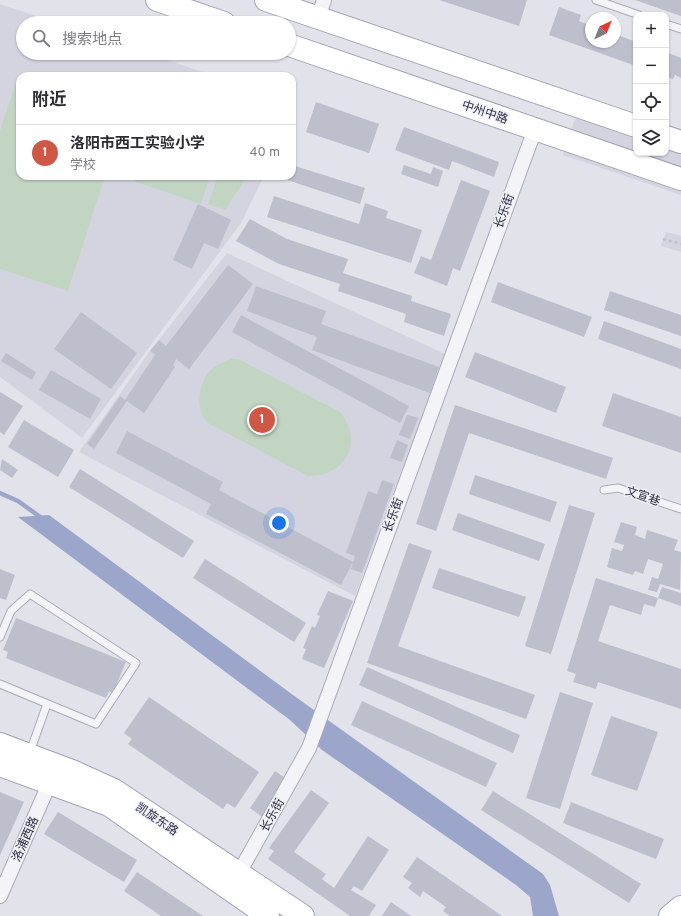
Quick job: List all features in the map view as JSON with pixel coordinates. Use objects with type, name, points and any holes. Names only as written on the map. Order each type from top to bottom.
[{"type":"main road","points":[[157,0],[204,16]]},
{"type":"main road","points":[[266,0],[321,9],[633,125]]},
{"type":"main road","name":"中州中路","points":[[296,47],[681,179]]},
{"type":"main road","points":[[669,138],[681,142]]},
{"type":"main road","name":"凯旋东路","points":[[0,744],[72,771],[114,790],[233,882],[268,916]]},
{"type":"main road","name":"凯旋东路","points":[[0,764],[109,805],[233,882],[303,916]]},
{"type":"main road","points":[[670,916],[681,907]]},
{"type":"street","name":"长乐街","points":[[233,882],[309,748],[535,129]]},
{"type":"street","name":"洛浦西路","points":[[0,896],[50,782]]},
{"type":"lane","points":[[596,0],[633,13]]},
{"type":"lane","points":[[669,25],[681,29]]},
{"type":"lane","name":"文宣巷","points":[[604,490],[618,488],[681,509]]},
{"type":"lane","points":[[0,637],[11,611],[30,594],[136,663],[96,724],[0,684]]},
{"type":"lane","points":[[29,754],[47,704]]},
{"type":"path","points":[[663,239],[681,244]]},
{"type":"shaded area","points":[[0,4],[36,16],[16,16],[16,60],[167,60],[202,72],[16,72],[16,180],[262,180],[241,223],[82,438],[0,377]]},
{"type":"shaded area","points":[[577,113],[633,132],[633,156],[669,156],[669,144],[681,148],[681,195],[563,155]]},
{"type":"shaded area","points":[[666,232],[681,236],[681,252],[661,246]]},
{"type":"shaded area","points":[[227,253],[445,354],[355,596],[79,452],[150,351]]},
{"type":"green space","points":[[15,85],[16,180],[104,180],[68,291],[0,269],[0,131]]},
{"type":"green space","points":[[134,180],[209,180],[201,204]]},
{"type":"green space","points":[[217,180],[244,180],[225,210],[208,204]]},
{"type":"green space","points":[[231,359],[238,359],[340,412],[347,423],[351,435],[351,446],[347,456],[341,464],[332,471],[321,475],[308,476],[208,423],[201,412],[200,391],[202,384],[211,370],[219,364]]},
{"type":"water","points":[[49,515],[293,695],[543,874],[550,885],[559,916],[533,916],[530,897],[516,885],[322,750],[290,720],[18,517]]},
{"type":"building","points":[[439,0],[527,0],[519,26]]},
{"type":"building","points":[[635,0],[681,0],[681,16]]},
{"type":"building","points":[[559,7],[581,15],[579,21],[585,24],[585,48],[549,35]]},
{"type":"building","points":[[621,36],[633,41],[633,65],[585,48],[621,48]]},
{"type":"building","points":[[669,53],[681,58],[681,78],[675,75],[673,79],[669,78]]},
{"type":"building","points":[[316,102],[379,124],[369,153],[306,132]]},
{"type":"building","points":[[404,127],[499,162],[494,177],[452,161],[449,170],[395,150]]},
{"type":"building","points":[[404,165],[431,174],[433,167],[443,171],[438,187],[401,174]]},
{"type":"building","points":[[296,166],[365,188],[360,204],[287,180],[296,180]]},
{"type":"building","points":[[461,180],[490,191],[460,271],[453,268],[447,286],[414,273],[421,256],[431,260]]},
{"type":"building","points":[[274,196],[359,224],[365,203],[388,211],[386,218],[422,230],[411,263],[267,217]]},
{"type":"building","points":[[198,204],[231,220],[218,249],[204,243],[192,269],[173,260]]},
{"type":"building","points":[[250,219],[287,239],[348,259],[343,273],[412,296],[411,301],[451,314],[444,336],[404,322],[406,314],[338,291],[340,284],[279,264],[236,241]]},
{"type":"building","points":[[228,265],[253,284],[189,369],[176,359],[173,365],[175,367],[144,413],[127,401],[94,449],[87,444],[120,396],[125,400],[155,355],[150,351],[159,340],[166,346]]},
{"type":"building","points":[[498,282],[592,317],[584,337],[491,302]]},
{"type":"building","points":[[256,286],[326,311],[321,324],[439,367],[430,393],[312,350],[317,337],[247,311]]},
{"type":"building","points":[[610,291],[681,315],[681,336],[604,310]]},
{"type":"building","points":[[81,312],[137,353],[111,389],[54,349]]},
{"type":"building","points":[[241,315],[409,406],[400,423],[232,332]]},
{"type":"building","points":[[604,321],[681,349],[681,369],[598,339]]},
{"type":"building","points":[[475,352],[566,387],[556,413],[465,377]]},
{"type":"building","points":[[6,353],[36,372],[32,380],[1,361]]},
{"type":"building","points":[[51,370],[101,399],[90,419],[39,390]]},
{"type":"building","points":[[0,392],[23,406],[4,435],[0,432]]},
{"type":"building","points":[[613,393],[681,417],[681,453],[602,426]]},
{"type":"building","points":[[455,405],[613,458],[606,479],[469,433],[436,531],[416,524]]},
{"type":"building","points":[[407,415],[418,418],[410,439],[399,435]]},
{"type":"building","points":[[24,420],[74,450],[58,477],[8,447]]},
{"type":"building","points":[[127,431],[223,482],[219,490],[353,562],[341,585],[206,514],[211,504],[116,453]]},
{"type":"building","points":[[397,440],[408,445],[402,462],[390,458]]},
{"type":"building","points":[[2,459],[18,470],[12,478],[0,470]]},
{"type":"building","points":[[80,469],[194,541],[183,558],[69,487]]},
{"type":"building","points":[[475,475],[557,502],[550,522],[469,494]]},
{"type":"building","points":[[382,480],[394,484],[362,573],[351,569],[355,556],[346,553],[368,491],[377,494]]},
{"type":"building","points":[[569,505],[595,513],[551,654],[525,646]]},
{"type":"building","points":[[458,513],[545,544],[539,561],[452,530]]},
{"type":"building","points":[[621,522],[637,527],[635,535],[645,539],[647,530],[678,540],[674,550],[681,552],[680,590],[660,584],[657,592],[648,590],[652,577],[658,579],[663,564],[648,559],[643,574],[635,571],[633,575],[607,567],[612,548],[622,551],[624,545],[614,542]]},
{"type":"building","points":[[409,543],[432,551],[398,646],[535,695],[526,719],[367,663]]},
{"type":"building","points":[[205,559],[306,623],[294,642],[193,578]]},
{"type":"building","points":[[439,568],[526,597],[519,617],[432,588]]},
{"type":"building","points":[[0,569],[15,575],[6,600],[0,598]]},
{"type":"building","points":[[596,578],[658,598],[655,607],[644,604],[641,615],[610,605],[598,641],[681,669],[681,709],[598,682],[596,689],[573,682],[576,674],[567,671]]},
{"type":"building","points":[[662,587],[681,593],[681,606],[658,598]]},
{"type":"building","points":[[328,591],[353,601],[324,668],[302,659],[306,649],[303,648],[312,626],[315,628],[320,616],[317,615]]},
{"type":"building","points":[[16,618],[126,662],[113,693],[109,691],[106,698],[6,658],[8,652],[3,650]]},
{"type":"building","points":[[367,667],[520,735],[513,753],[359,685]]},
{"type":"building","points":[[560,692],[593,703],[560,809],[526,798]]},
{"type":"building","points":[[149,697],[259,772],[235,808],[227,803],[223,809],[128,744],[132,739],[124,733]]},
{"type":"building","points":[[362,701],[497,763],[486,787],[351,725]]},
{"type":"building","points":[[611,716],[658,732],[637,791],[591,775]]},
{"type":"building","points":[[275,771],[288,780],[262,817],[250,808]]},
{"type":"building","points":[[311,790],[329,803],[294,852],[326,874],[322,879],[334,888],[368,836],[389,850],[362,891],[354,886],[351,890],[376,905],[369,916],[350,916],[268,859],[274,851],[269,848]]},
{"type":"building","points":[[493,791],[641,884],[629,903],[481,810]]},
{"type":"building","points":[[0,792],[24,802],[0,855]]},
{"type":"building","points":[[571,802],[664,839],[656,859],[563,823]]},
{"type":"building","points":[[58,812],[137,860],[124,882],[44,834]]},
{"type":"building","points":[[417,857],[502,916],[450,916],[443,911],[446,907],[423,891],[420,897],[408,888],[412,883],[403,877]]},
{"type":"building","points":[[137,872],[203,916],[161,916],[124,891]]},
{"type":"building","points":[[391,902],[411,916],[382,916]]},
{"type":"waterway","points":[[0,493],[18,501],[43,519]]},
{"type":"place","name":"洛阳市西工实验小学","points":[[262,420]]}]
